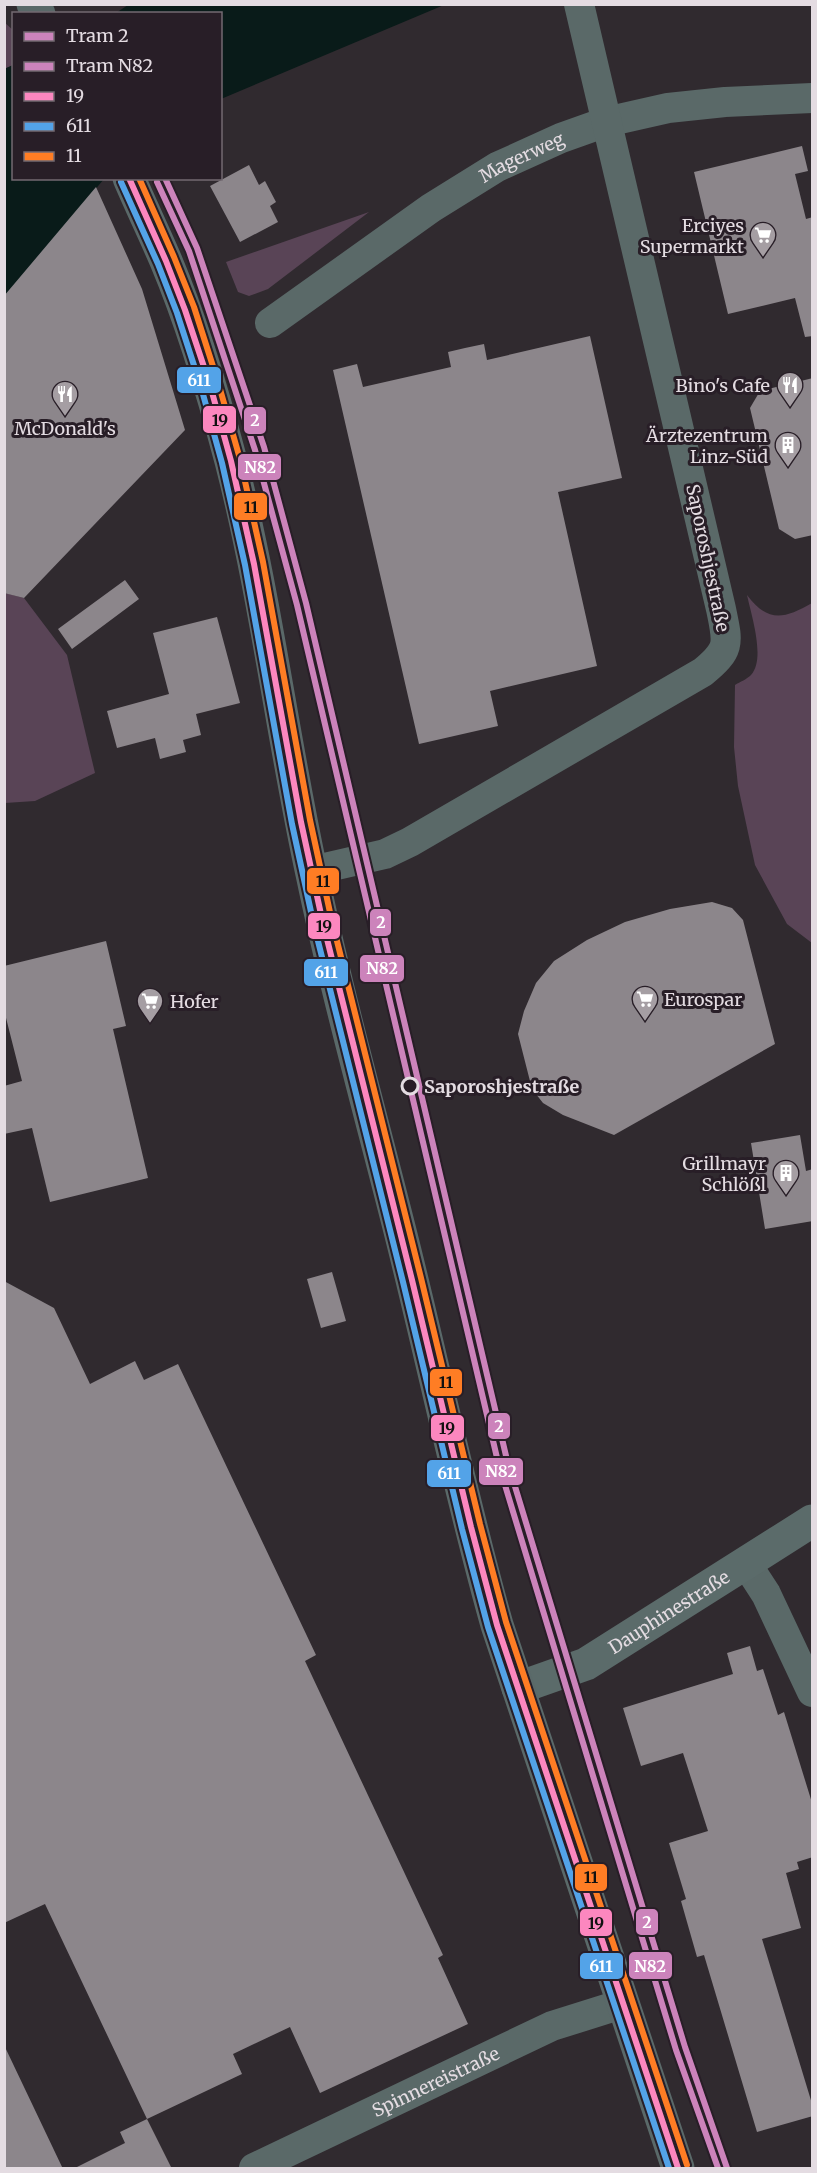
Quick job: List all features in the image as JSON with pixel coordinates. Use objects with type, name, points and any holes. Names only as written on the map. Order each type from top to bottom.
[{"type":"main road","points":[[131,182],[166,261],[186,314],[230,460],[261,596],[311,872],[359,1079],[400,1232],[455,1470],[494,1614],[678,2169]]},
{"type":"main road","name":"Dauphinestraße","points":[[518,1688],[586,1664],[813,1521]]},
{"type":"street","name":"Saporoshjestraße","points":[[311,872],[385,854],[410,842],[703,672],[721,657],[726,648],[726,632],[721,609],[579,4]]},
{"type":"street","name":"Magerweg","points":[[270,323],[431,208],[497,167],[561,138],[606,122],[668,108],[725,102],[813,98]]},
{"type":"street","points":[[746,1563],[766,1594],[813,1692]]},
{"type":"street","name":"Spinnereistraße","points":[[254,2169],[552,2026],[622,2004]]},
{"type":"shaded area","points":[[128,4],[444,5],[222,99],[222,12],[118,12]]},
{"type":"shaded area","points":[[4,22],[12,29],[12,66],[5,69]]},
{"type":"shaded area","points":[[12,65],[12,180],[103,180],[5,296],[4,69]]},
{"type":"shaded area","points":[[369,212],[268,289],[249,296],[238,292],[226,262]]},
{"type":"shaded area","points":[[5,593],[24,598],[67,655],[95,773],[35,801],[5,803]]},
{"type":"shaded area","points":[[747,595],[762,610],[777,616],[785,615],[812,603],[812,943],[787,924],[755,865],[738,786],[734,747],[735,685],[751,675],[757,658],[756,636]]},
{"type":"building","name":"Erciyes Supermarkt","points":[[802,146],[808,171],[795,174],[806,219],[813,217],[813,336],[805,337],[795,298],[728,314],[694,172]]},
{"type":"building","points":[[249,165],[259,185],[265,181],[276,202],[270,206],[278,222],[240,242],[210,186]]},
{"type":"building","points":[[96,187],[142,289],[185,430],[24,598],[4,593],[4,296]]},
{"type":"building","points":[[590,336],[622,478],[558,492],[597,666],[490,691],[498,726],[419,744],[333,370],[357,364],[363,387],[451,367],[448,352],[465,348],[484,344],[487,360]]},
{"type":"building","name":"Ärztezentrum Linz-Süd","points":[[813,378],[813,535],[795,539],[779,529],[750,408],[760,391]]},
{"type":"building","points":[[125,580],[139,599],[72,649],[58,629]]},
{"type":"building","points":[[217,617],[240,703],[196,714],[201,735],[183,740],[186,752],[160,759],[155,738],[117,748],[107,711],[169,694],[153,633]]},
{"type":"building","name":"Eurospar","points":[[712,902],[732,908],[743,920],[775,1044],[614,1135],[563,1115],[543,1103],[532,1089],[518,1034],[524,1011],[536,983],[554,961],[587,940],[625,922],[670,909]]},
{"type":"building","points":[[106,941],[126,1026],[113,1029],[148,1178],[50,1202],[32,1128],[4,1134],[4,1086],[22,1081],[4,1010],[4,966]]},
{"type":"building","name":"Grillmayr Schlößl","points":[[800,1135],[806,1171],[813,1169],[813,1221],[765,1229],[751,1143]]},
{"type":"building","points":[[332,1272],[346,1321],[321,1328],[307,1279]]},
{"type":"building","points":[[4,1281],[54,1308],[90,1384],[135,1361],[144,1380],[178,1364],[316,1655],[305,1661],[443,1955],[438,1958],[468,2024],[320,2093],[290,2027],[233,2054],[242,2074],[147,2119],[45,1904],[4,1923]]},
{"type":"building","points":[[750,1646],[757,1671],[763,1669],[778,1715],[784,1712],[813,1806],[813,1857],[797,1862],[799,1869],[786,1873],[801,1928],[762,1939],[813,2107],[813,2116],[757,2132],[704,1955],[697,1957],[681,1901],[686,1899],[669,1843],[708,1831],[683,1753],[641,1766],[623,1708],[733,1674],[727,1653]]},
{"type":"building","points":[[4,2045],[63,2169],[4,2169]]},
{"type":"building","points":[[147,2119],[172,2169],[73,2169],[125,2143],[120,2132]]},
{"type":"tram line","name":"2","points":[[166,180],[197,248],[264,447],[306,603],[507,1460],[685,2047],[727,2168]]},
{"type":"tram line","name":"N82","points":[[157,182],[189,251],[255,450],[297,605],[498,1462],[676,2050],[718,2168]]},
{"type":"transit line","name":"19","points":[[130,180],[185,310],[210,385],[231,461],[254,564],[301,822],[322,919],[497,1625],[678,2168]]},
{"type":"transit line","name":"11","points":[[140,180],[194,307],[240,459],[263,562],[310,820],[331,917],[506,1622],[687,2165]]},
{"type":"transit line","name":"611","points":[[121,182],[177,313],[222,463],[245,565],[292,824],[313,921],[488,1627],[669,2168]]},
{"type":"place","name":"Erciyes Supermarkt","points":[[763,258]]},
{"type":"place","name":"Bino's Cafe","points":[[790,408]]},
{"type":"place","name":"McDonald's","points":[[65,417]]},
{"type":"place","name":"Ärztezentrum Linz-Süd","points":[[788,468]]},
{"type":"place","name":"Eurospar","points":[[645,1022]]},
{"type":"place","name":"Hofer","points":[[150,1024]]},
{"type":"place","name":"Saporoshjestraße","points":[[410,1086]]},
{"type":"place","name":"Grillmayr Schlößl","points":[[786,1196]]}]
